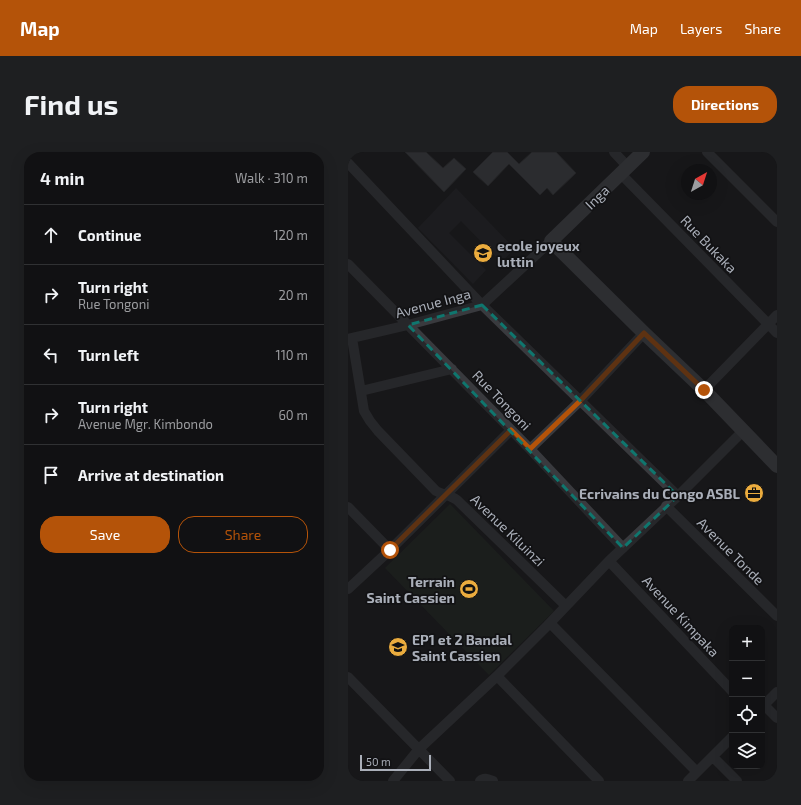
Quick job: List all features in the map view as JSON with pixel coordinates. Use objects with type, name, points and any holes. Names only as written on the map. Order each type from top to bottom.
[{"type":"street","name":"Rue Bukaka","points":[[614,152],[625,170],[777,333]]},
{"type":"street","name":"Inga","points":[[550,241],[643,152]]},
{"type":"street","points":[[707,152],[777,222]]},
{"type":"street","points":[[348,162],[482,305],[678,496]]},
{"type":"street","points":[[550,241],[704,390],[777,466]]},
{"type":"street","name":"Avenue Inga","points":[[350,339],[482,305],[550,241]]},
{"type":"street","name":"Rue Tongoni","points":[[348,264],[530,449],[623,548]]},
{"type":"street","points":[[704,390],[777,315]]},
{"type":"street","points":[[530,449],[580,401],[644,333]]},
{"type":"street","name":"Avenue Kiluinzi","points":[[350,339],[364,411],[378,431],[436,491],[457,500],[566,606]]},
{"type":"street","points":[[361,391],[452,369]]},
{"type":"street","points":[[348,589],[390,550],[511,430]]},
{"type":"street","points":[[393,781],[419,749],[497,676],[550,623],[609,560],[678,496],[743,431]]},
{"type":"street","name":"Avenue Tonde","points":[[666,506],[777,616]]},
{"type":"street","points":[[348,507],[390,550]]},
{"type":"street","name":"Avenue Kimpaka","points":[[609,560],[729,688]]},
{"type":"street","points":[[550,623],[697,772]]},
{"type":"street","points":[[497,676],[599,781]]},
{"type":"street","points":[[348,677],[450,781]]},
{"type":"street","points":[[765,704],[777,692]]},
{"type":"street","points":[[765,708],[777,718]]},
{"type":"street","points":[[688,781],[729,740]]},
{"type":"street","points":[[713,757],[737,781]]},
{"type":"street","points":[[480,781],[487,778],[493,781]]},
{"type":"highlighted area","points":[[482,305],[678,496],[623,548],[408,325]]},
{"type":"shaded area","points":[[456,188],[515,249],[501,262],[461,221],[449,233],[486,270],[473,284],[418,228]]},
{"type":"shaded area","name":"Terrain Saint Cassien","points":[[450,504],[554,611],[489,675],[385,568]]},
{"type":"building","points":[[405,152],[426,152],[443,168],[454,158],[466,169],[444,192]]},
{"type":"building","points":[[493,152],[507,152],[519,164],[532,152],[556,152],[576,173],[553,195],[547,188],[540,195],[509,164],[488,186],[473,172]]},
{"type":"place","name":"ecole joyeux luttin","points":[[483,253]]},
{"type":"place","name":"Ecrivains du Congo ASBL","points":[[754,493]]},
{"type":"place","name":"Terrain Saint Cassien","points":[[469,589]]},
{"type":"place","name":"EP1 et 2 Bandal Saint Cassien","points":[[398,647]]},
{"type":"route","points":[[390,550],[511,430],[530,449],[580,401],[644,333],[704,390]]}]
